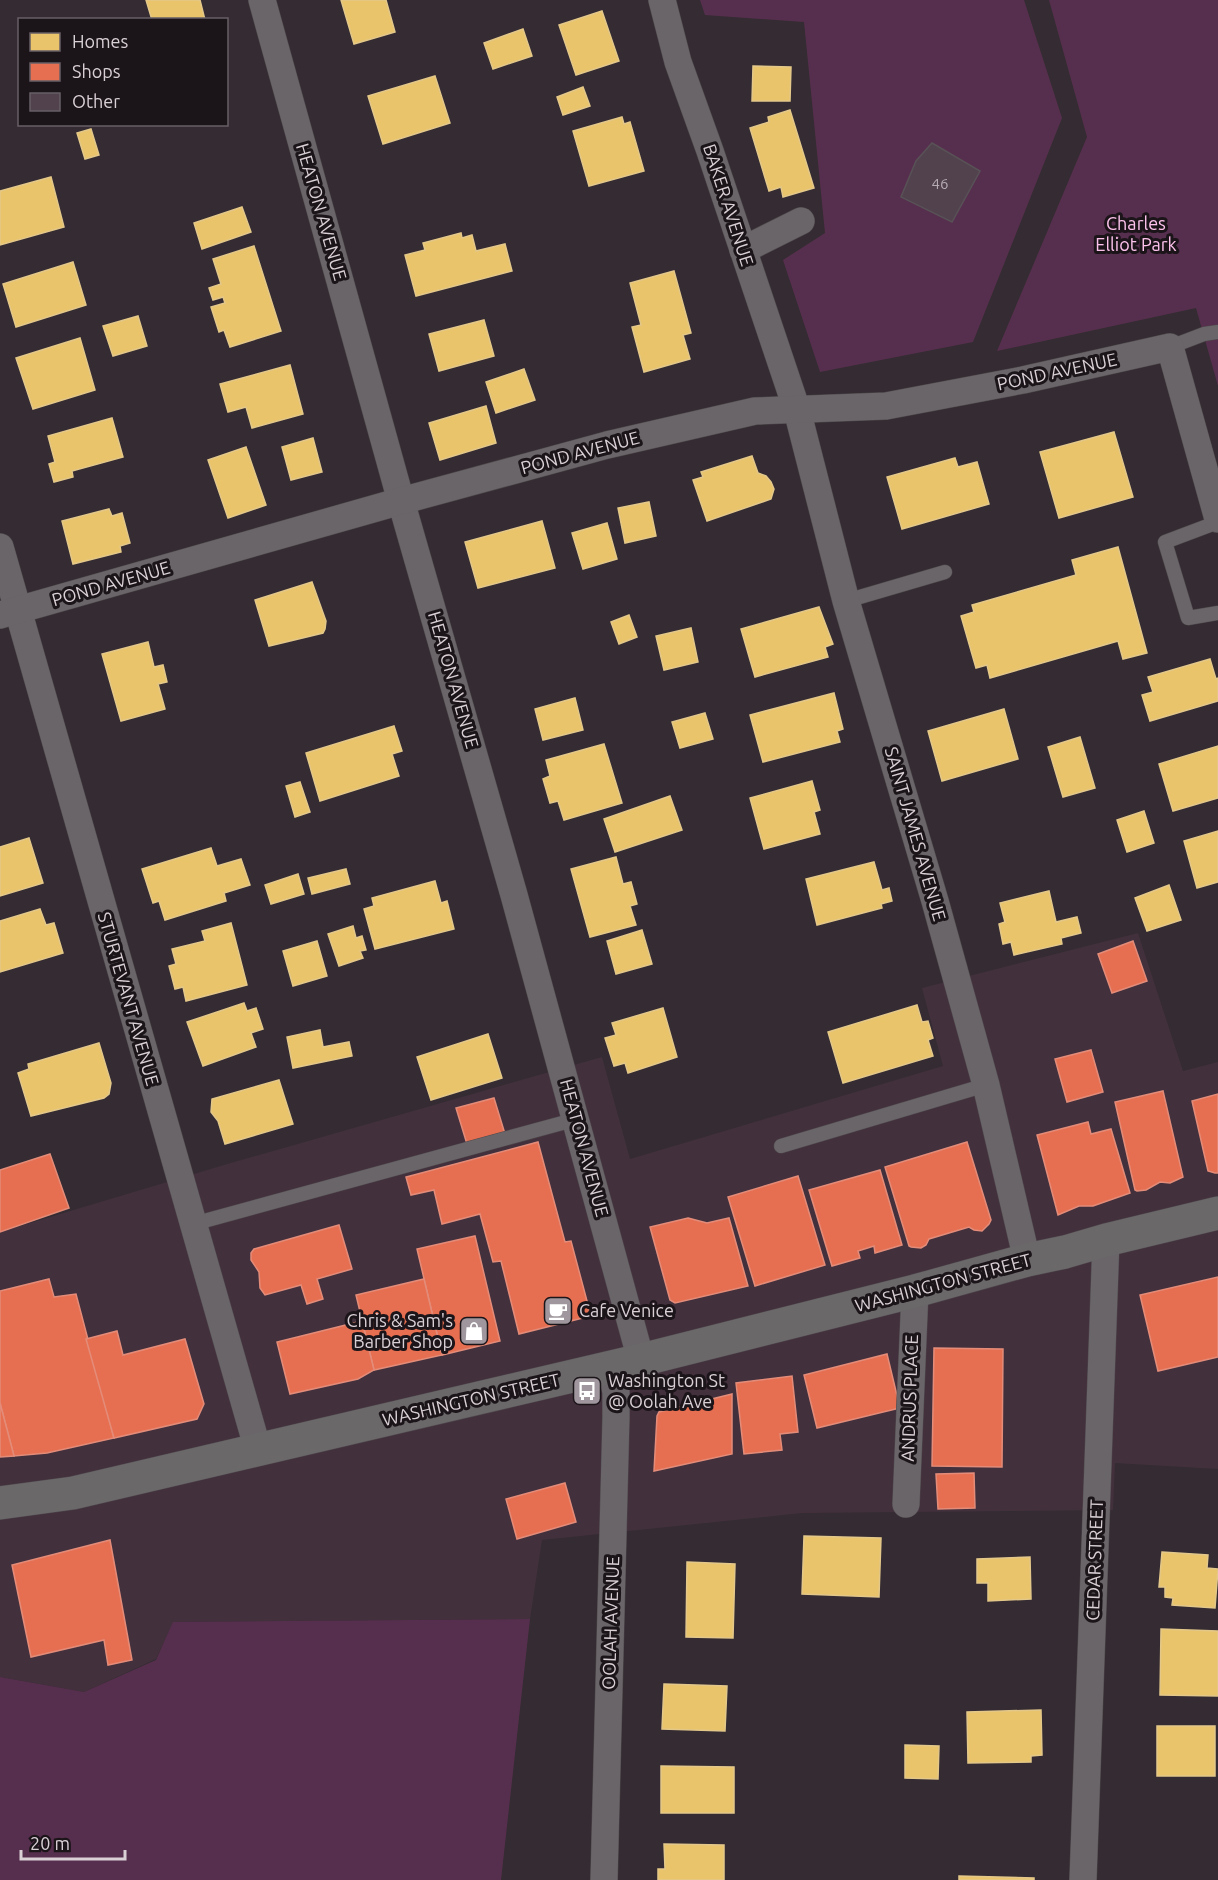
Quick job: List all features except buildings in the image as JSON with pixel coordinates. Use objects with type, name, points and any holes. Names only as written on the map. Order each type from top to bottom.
[{"type":"main road","name":"WASHINGTON STREET","points":[[0,1503],[73,1493],[641,1360],[1218,1213]]},
{"type":"street","name":"HEATON AVENUE","points":[[262,0],[577,1119],[641,1360]]},
{"type":"street","name":"BAKER AVENUE","points":[[662,0],[678,62],[797,410]]},
{"type":"street","points":[[743,250],[801,221]]},
{"type":"street","name":"POND AVENUE","points":[[8,613],[607,445],[754,411],[886,406],[1023,380],[1170,347]]},
{"type":"street","points":[[1170,347],[1218,521]]},
{"type":"street","name":"SAINT JAMES AVENUE","points":[[797,410],[846,601],[935,901],[986,1085],[1027,1260]]},
{"type":"street","name":"STURTEVANT AVENUE","points":[[0,547],[8,613],[193,1224],[258,1450]]},
{"type":"street","name":"CEDAR STREET","points":[[1083,1880],[1106,1240]]},
{"type":"street","name":"ANDRUS PLACE","points":[[906,1504],[915,1291]]},
{"type":"street","name":"OOLAH AVENUE","points":[[604,1880],[616,1417],[616,1392],[610,1367]]},
{"type":"lane","points":[[1170,347],[1204,334],[1218,332]]},
{"type":"lane","points":[[1218,521],[1165,542],[1188,618],[1218,613]]},
{"type":"lane","points":[[846,601],[945,572]]},
{"type":"lane","points":[[781,1146],[986,1085]]},
{"type":"lane","points":[[193,1224],[577,1119]]},
{"type":"shaded area","points":[[1138,933],[1183,1071],[1218,1062],[1218,1469],[1115,1463],[1113,1510],[802,1513],[542,1540],[530,1619],[174,1622],[156,1659],[84,1692],[0,1677],[0,1232],[224,1165],[602,1057],[630,1159],[943,1066],[922,988]]},
{"type":"green space","points":[[700,0],[1024,0],[1062,118],[973,342],[820,372],[783,260],[825,233],[804,22],[705,15]]},
{"type":"green space","name":"Charles Elliot Park","points":[[1049,0],[1218,0],[1218,386],[1196,308],[997,351],[1087,137]]},
{"type":"green space","points":[[530,1619],[501,1880],[0,1880],[0,1677],[84,1692],[156,1660],[173,1622]]},
{"type":"place","name":"Cafe Venice","points":[[558,1311]]},
{"type":"place","name":"Chris & Sam's Barber Shop","points":[[474,1331]]},
{"type":"place","name":"Washington St @ Oolah Ave","points":[[587,1391]]}]
